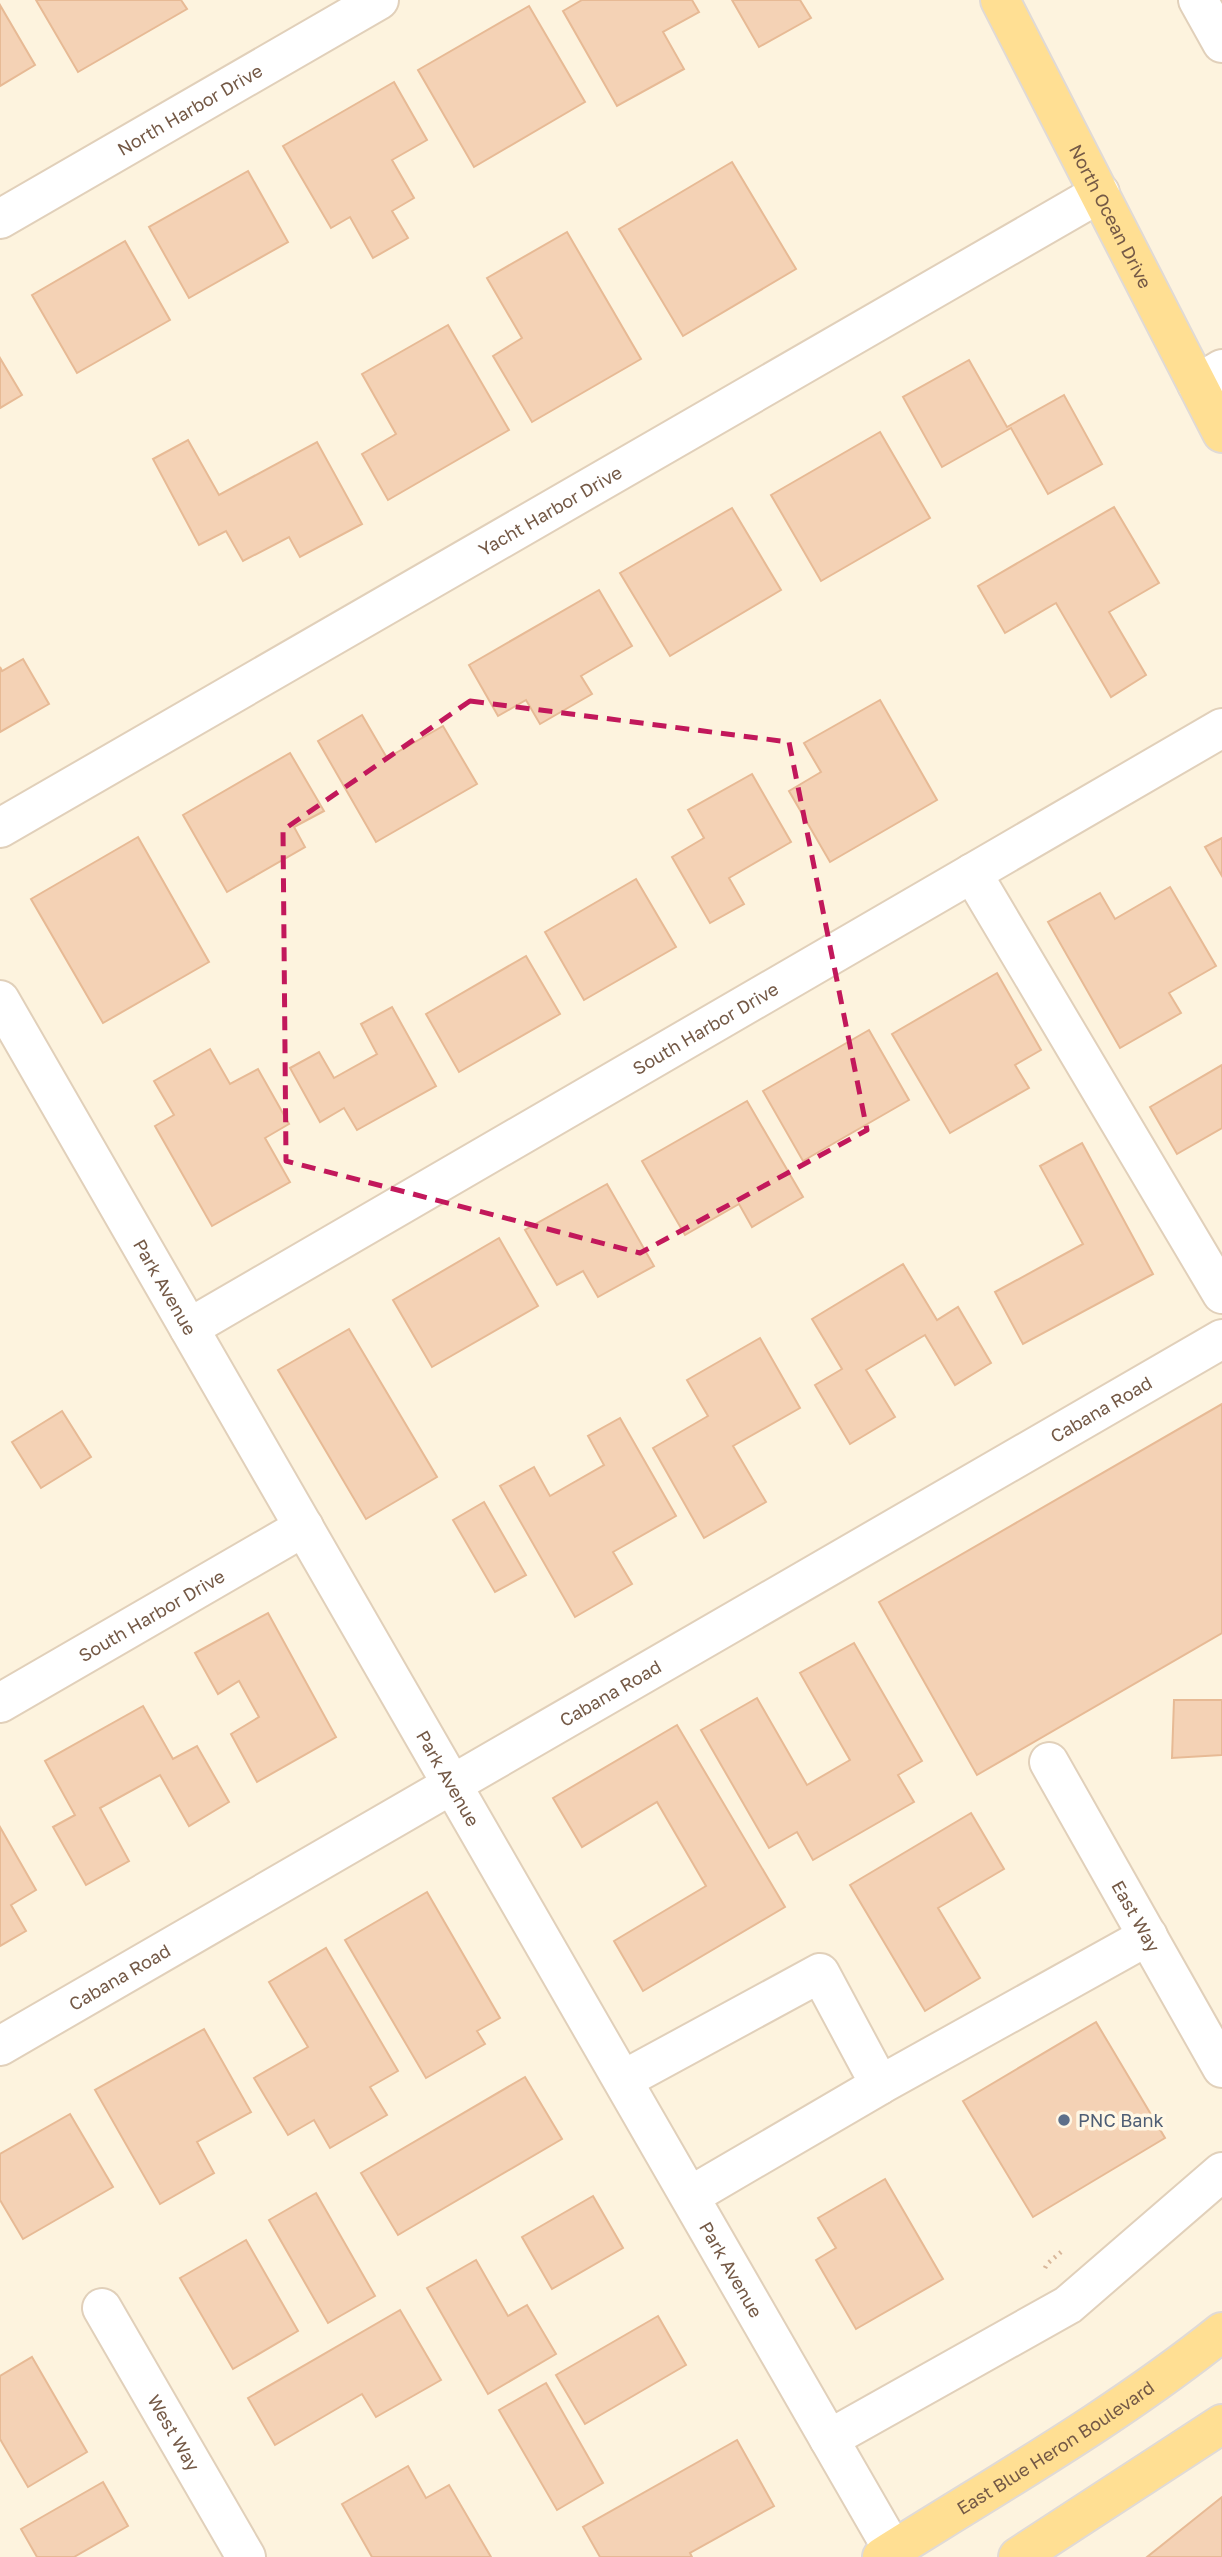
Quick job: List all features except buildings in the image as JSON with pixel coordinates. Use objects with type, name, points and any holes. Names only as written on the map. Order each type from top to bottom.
[{"type":"main road","name":"North Ocean Drive","points":[[1000,0],[1100,194],[1210,376],[1222,433]]},
{"type":"main road","name":"East Blue Heron Boulevard","points":[[891,2555],[1060,2446],[1172,2370],[1222,2332]]},
{"type":"main road","points":[[1018,2557],[1222,2424]]},
{"type":"street","name":"North Harbor Drive","points":[[0,219],[379,0]]},
{"type":"street","points":[[1198,0],[1222,43]]},
{"type":"street","name":"Yacht Harbor Drive","points":[[0,828],[1100,194]]},
{"type":"street","name":"South Harbor Drive","points":[[189,1328],[1222,728]]},
{"type":"street","points":[[972,873],[1222,1294]]},
{"type":"street","name":"Park Avenue","points":[[0,1000],[690,2196],[829,2439],[891,2555]]},
{"type":"street","name":"Cabana Road","points":[[0,2046],[1222,1339]]},
{"type":"street","name":"South Harbor Drive","points":[[0,1703],[304,1527]]},
{"type":"street","name":"East Way","points":[[1049,1762],[1222,2068]]},
{"type":"street","points":[[690,2196],[880,2085],[1148,1936]]},
{"type":"street","points":[[623,2080],[820,1972],[880,2085]]},
{"type":"street","points":[[829,2439],[1068,2305],[1222,2172]]},
{"type":"street","name":"West Way","points":[[102,2308],[246,2557]]},
{"type":"highlighted area","points":[[470,701],[789,742],[867,1130],[640,1253],[286,1161],[283,830]]},
{"type":"place","name":"PNC Bank","points":[[1064,2120]]}]
